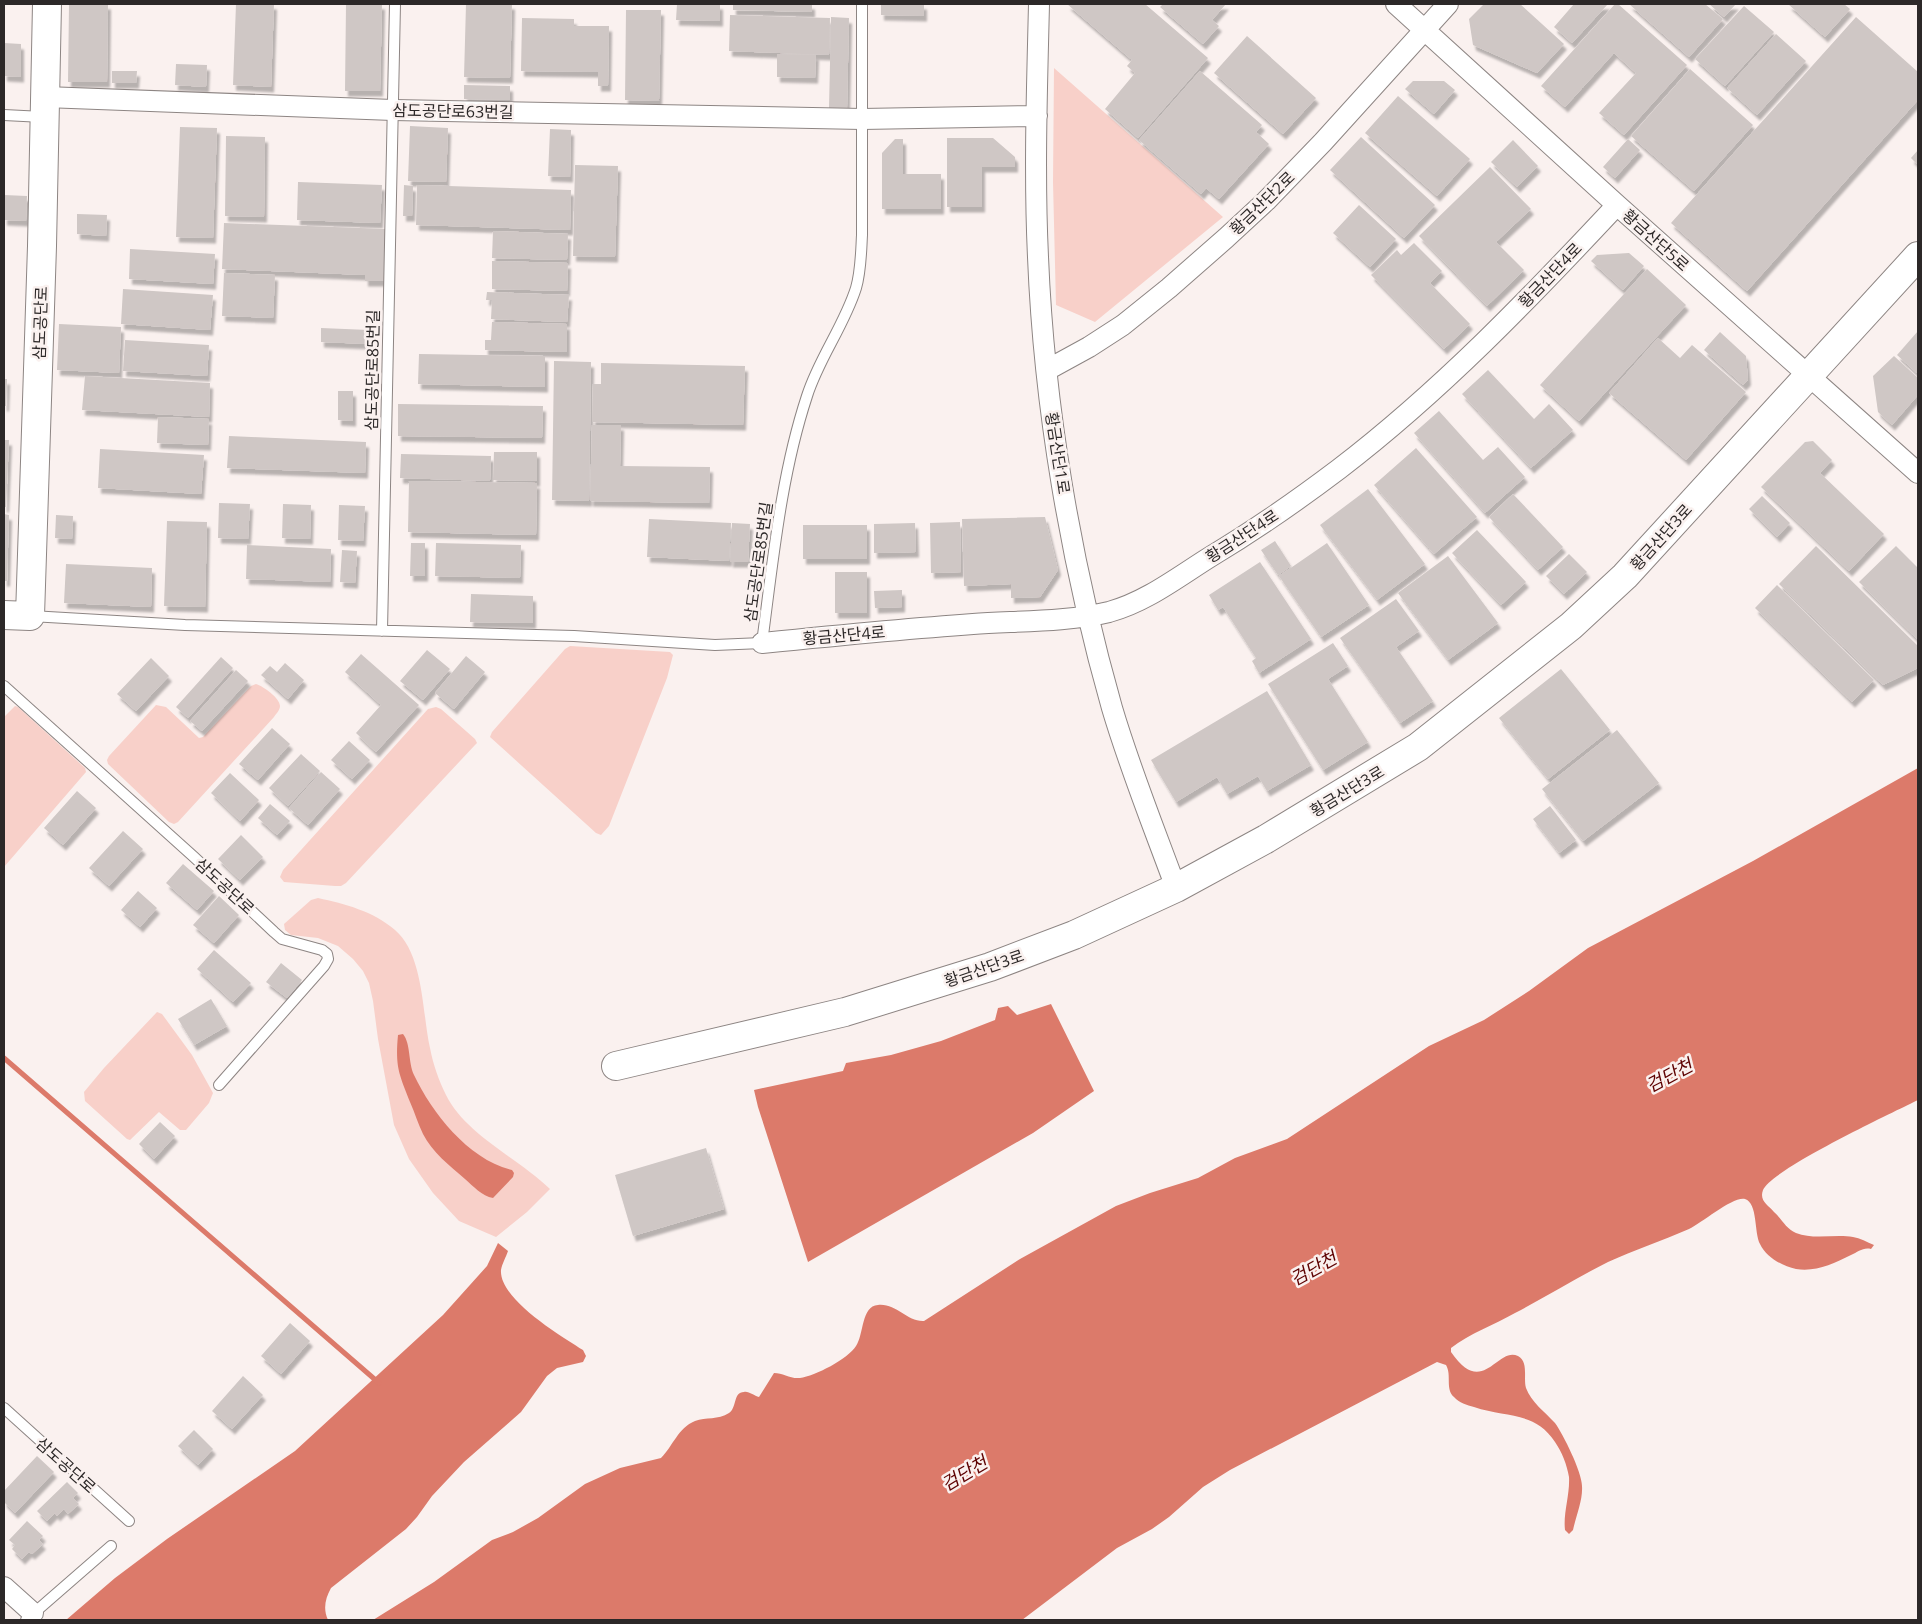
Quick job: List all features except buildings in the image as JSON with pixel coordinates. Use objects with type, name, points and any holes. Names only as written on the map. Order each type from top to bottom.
[{"type":"street","name":"삼도공단로","points":[[30,616],[42,255],[47,4]]},
{"type":"street","name":"황금산단1로","points":[[1039,4],[1037,116],[1038,258],[1047,370],[1069,523],[1089,616],[1113,709],[1176,888]]},
{"type":"street","name":"황금산단5로","points":[[1396,4],[1617,205],[1918,473]]},
{"type":"street","name":"황금산단2로","points":[[1047,370],[1123,325],[1226,238],[1266,201],[1323,142],[1448,4]]},
{"type":"street","name":"삼도공단로63번길","points":[[44,107],[393,110],[862,119],[1037,116]]},
{"type":"street","name":"황금산단4로","points":[[762,642],[1089,616],[1130,605],[1147,597],[1232,544],[1305,495],[1341,468],[1431,391],[1481,345],[1543,284],[1617,205]]},
{"type":"street","name":"황금산단3로","points":[[616,1066],[845,1012],[916,992],[990,967],[1074,935],[1176,888],[1274,835],[1418,747],[1571,626],[1626,576],[1918,256]]},
{"type":"street","points":[[4,615],[30,616]]},
{"type":"street","points":[[4,1587],[30,1617]]},
{"type":"lane","name":"삼도공단로85번길","points":[[382,631],[395,4]]},
{"type":"lane","name":"삼도공단로85번길","points":[[30,616],[185,625],[574,636],[715,645],[762,642],[784,492],[799,423],[819,365],[851,300],[860,268],[862,4]]},
{"type":"lane","points":[[4,115],[44,107]]},
{"type":"lane","name":"삼도공단로","points":[[4,686],[194,856],[278,935],[291,942],[322,950],[327,954],[328,959],[324,966],[219,1084]]},
{"type":"lane","name":"삼도공단로","points":[[4,1408],[129,1521]]},
{"type":"lane","points":[[30,1617],[111,1546]]},
{"type":"shaded area","points":[[1054,68],[1223,217],[1095,322],[1056,305],[1053,182]]},
{"type":"shaded area","points":[[570,646],[670,652],[673,655],[667,678],[609,826],[601,835],[596,833],[490,737],[492,732],[565,649]]},
{"type":"shaded area","points":[[256,684],[263,687],[277,699],[280,706],[279,710],[178,822],[174,824],[169,822],[108,764],[109,756],[156,705],[166,707],[199,738],[203,737],[251,686]]},
{"type":"shaded area","points":[[15,706],[85,768],[86,772],[4,867],[4,717]]},
{"type":"shaded area","points":[[436,707],[441,709],[475,739],[477,743],[346,883],[341,886],[335,886],[284,882],[280,877],[283,870],[428,709]]},
{"type":"shaded area","points":[[318,898],[368,913],[386,923],[405,941],[417,969],[431,1054],[446,1095],[466,1122],[479,1134],[550,1189],[527,1212],[496,1237],[459,1221],[433,1193],[409,1159],[394,1125],[373,1001],[369,983],[363,971],[338,946],[318,938],[291,935],[285,930],[284,924],[311,900]]},
{"type":"shaded area","points":[[157,1012],[162,1014],[192,1055],[213,1093],[209,1103],[186,1130],[180,1130],[159,1112],[130,1140],[85,1101],[84,1092]]},
{"type":"water","name":"검단천","points":[[1918,768],[1918,1100],[1787,1169],[1771,1181],[1762,1194],[1765,1202],[1796,1233],[1817,1237],[1846,1236],[1861,1239],[1874,1245],[1871,1249],[1863,1249],[1838,1261],[1817,1268],[1803,1270],[1785,1266],[1770,1257],[1763,1249],[1758,1239],[1752,1206],[1745,1199],[1740,1199],[1725,1206],[1689,1229],[1596,1268],[1527,1307],[1466,1338],[1451,1348],[1451,1352],[1462,1365],[1472,1371],[1481,1371],[1489,1368],[1510,1355],[1518,1356],[1523,1362],[1525,1366],[1525,1384],[1528,1393],[1555,1423],[1572,1453],[1579,1472],[1582,1491],[1573,1530],[1569,1534],[1565,1530],[1565,1524],[1569,1477],[1564,1459],[1555,1442],[1547,1432],[1529,1420],[1466,1405],[1458,1401],[1451,1394],[1449,1373],[1446,1365],[1437,1362],[1230,1470],[1203,1487],[1169,1517],[1152,1529],[1117,1548],[1022,1620],[373,1620],[434,1582],[492,1540],[513,1532],[538,1518],[585,1484],[620,1468],[661,1458],[689,1424],[699,1420],[721,1417],[729,1413],[738,1395],[741,1393],[748,1392],[759,1397],[774,1373],[793,1378],[806,1377],[839,1361],[856,1346],[866,1316],[873,1307],[884,1305],[912,1319],[924,1321],[1020,1259],[1116,1206],[1198,1178],[1235,1158],[1287,1139],[1429,1046],[1484,1020],[1529,991],[1588,948],[1753,861]]},
{"type":"water","points":[[1051,1004],[1094,1091],[1033,1133],[808,1262],[754,1090],[843,1071],[846,1063],[891,1055],[941,1041],[995,1020],[998,1008],[1008,1006],[1017,1015]]},
{"type":"water","points":[[403,1034],[406,1038],[414,1075],[442,1119],[467,1146],[496,1165],[512,1170],[514,1173],[513,1177],[493,1198],[478,1190],[447,1164],[431,1147],[423,1134],[399,1070],[397,1055],[398,1035]]},
{"type":"water","points":[[498,1243],[508,1251],[501,1270],[503,1281],[510,1293],[533,1316],[583,1350],[586,1356],[583,1362],[557,1368],[547,1376],[521,1412],[464,1462],[432,1496],[406,1529],[331,1588],[325,1604],[328,1620],[66,1620],[115,1578],[167,1539],[295,1451],[443,1315],[487,1266]]},
{"type":"waterway","points":[[4,1058],[379,1383]]}]
